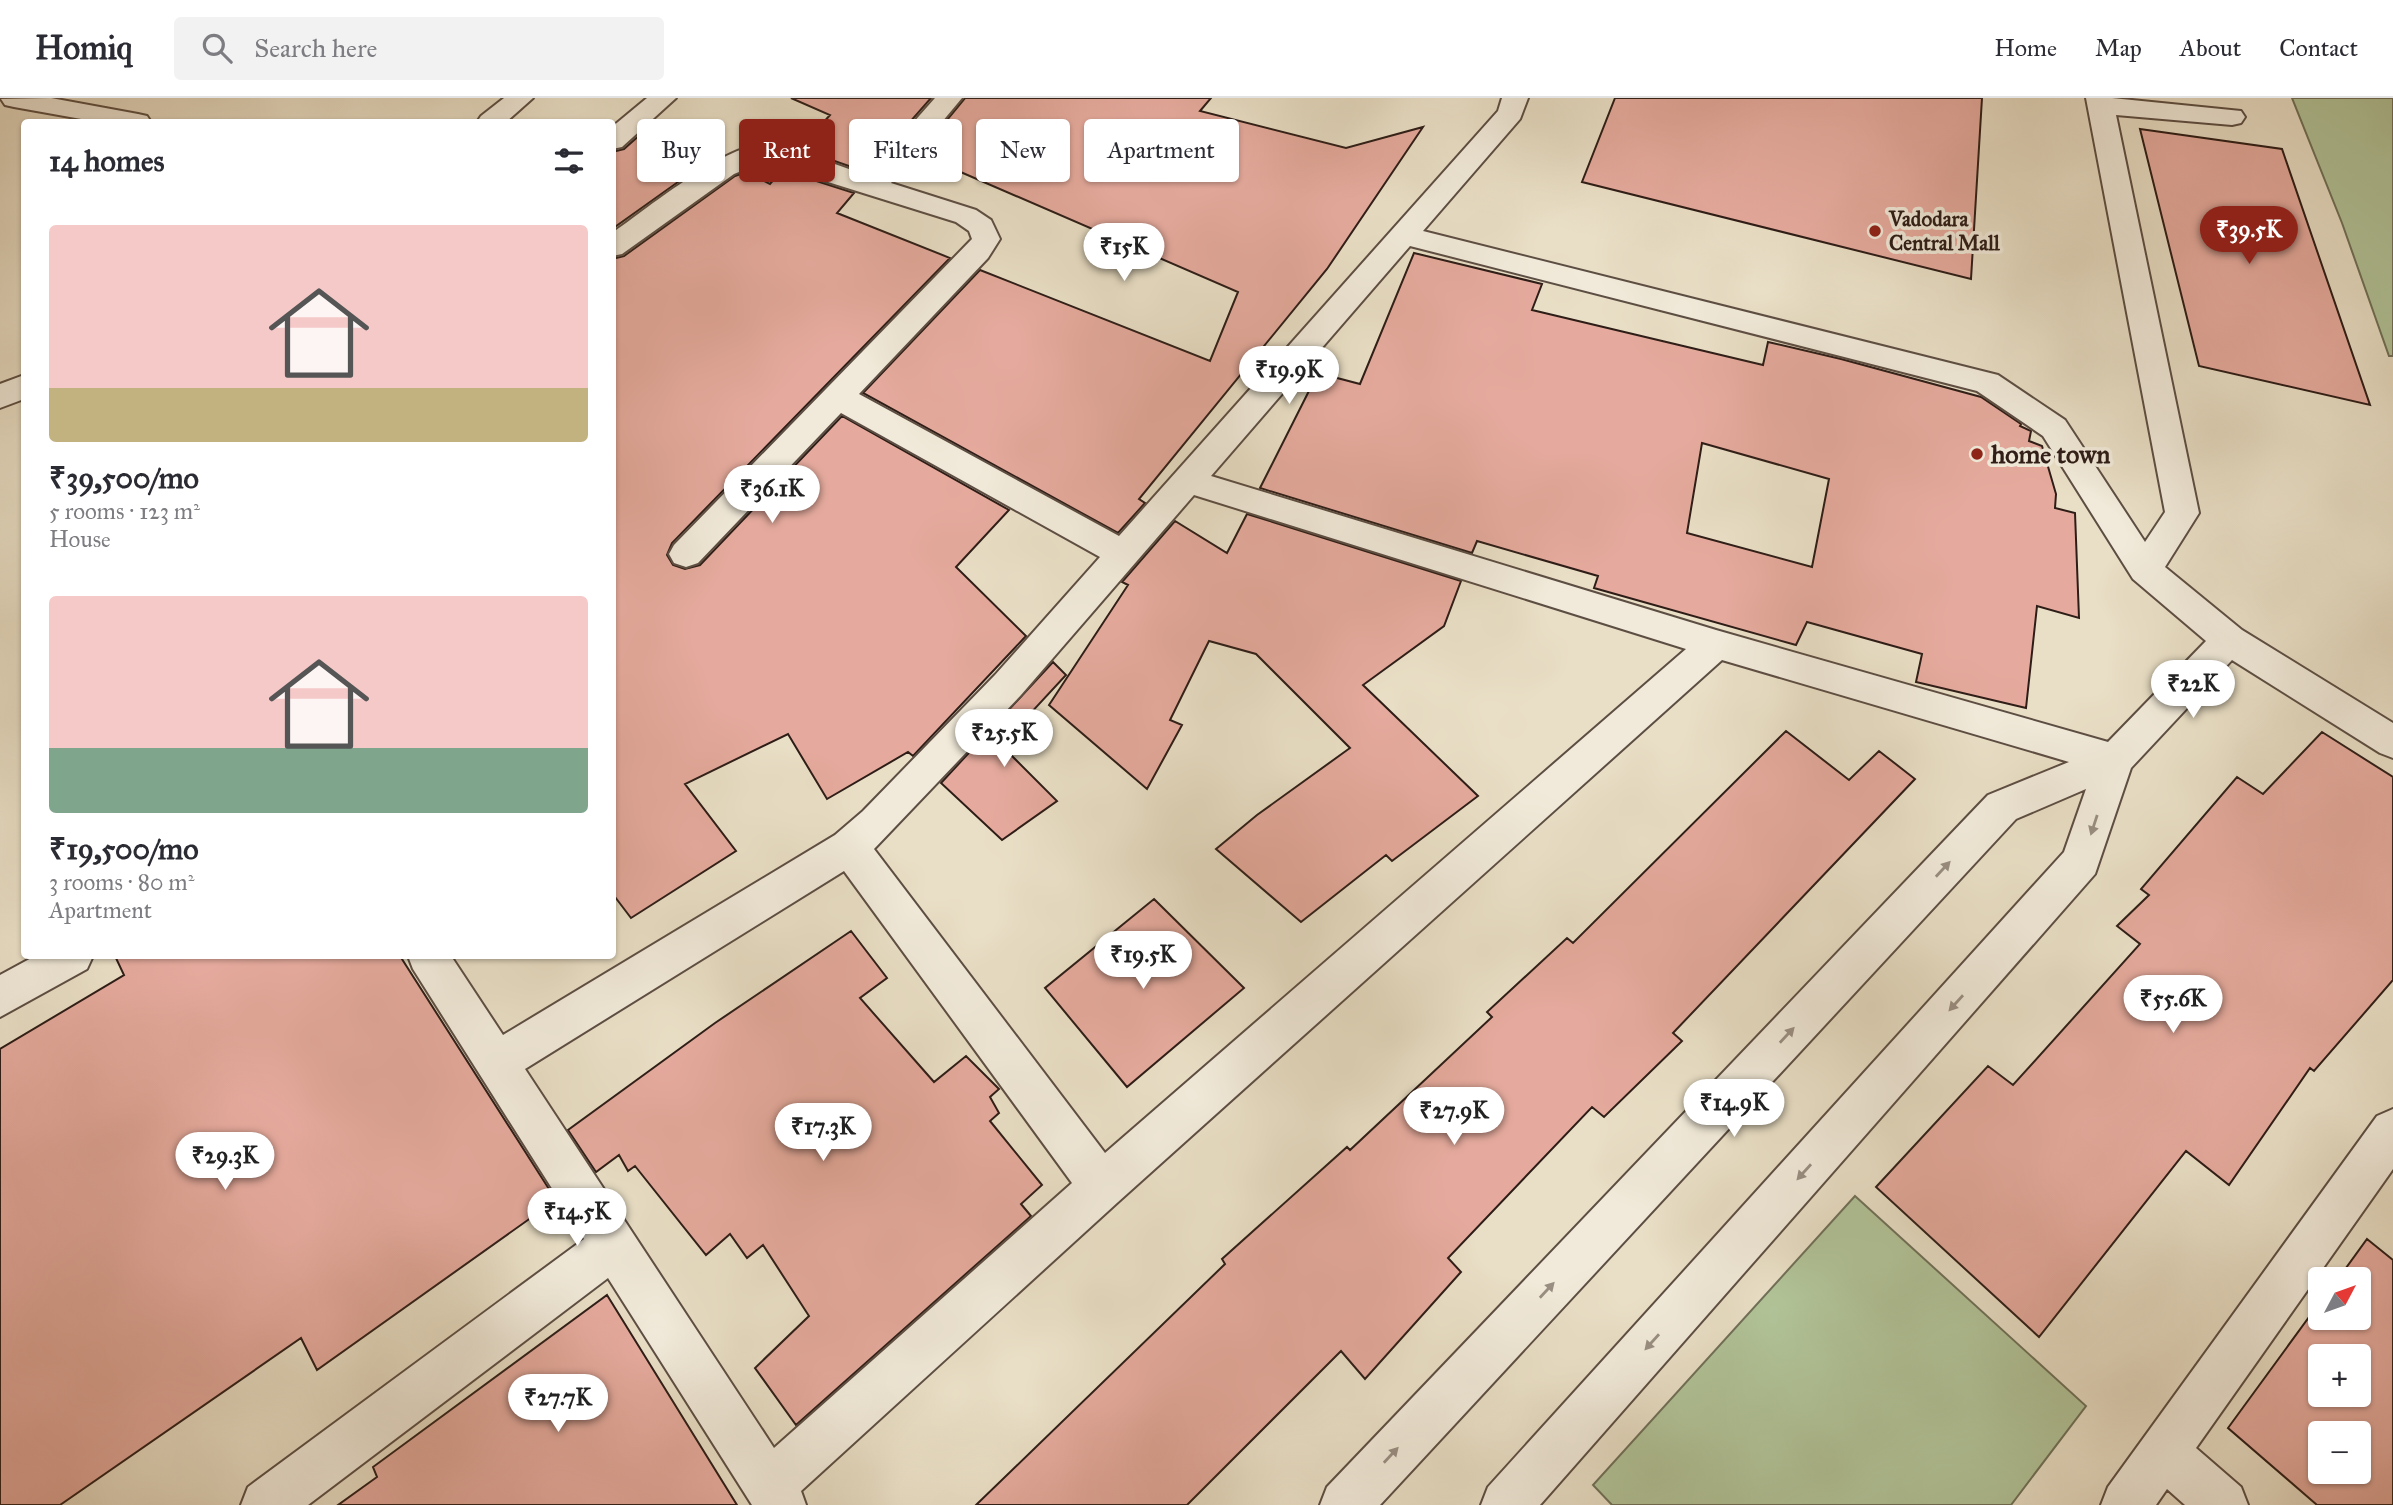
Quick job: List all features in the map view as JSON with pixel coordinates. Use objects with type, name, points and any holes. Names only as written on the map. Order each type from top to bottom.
[{"type":"street","points":[[495,119],[520,98]]},
{"type":"street","points":[[616,138],[663,98]]},
{"type":"street","points":[[873,186],[948,98]]},
{"type":"street","points":[[497,1062],[849,847],[877,822],[1008,685],[1125,554],[1511,113],[1515,98]]},
{"type":"street","points":[[14,99],[122,119]]},
{"type":"street","points":[[2146,570],[2182,513],[2100,102],[2232,117]]},
{"type":"street","points":[[616,244],[724,168],[761,153],[779,156],[966,216],[981,226],[986,239],[978,251],[686,554]]},
{"type":"street","points":[[1404,235],[1987,383],[2054,428],[2146,570],[2229,640],[2393,742]]},
{"type":"street","points":[[0,397],[21,387]]},
{"type":"street","points":[[838,397],[1125,554]]},
{"type":"street","points":[[1188,481],[1716,644],[2115,760]]},
{"type":"street","points":[[1345,1505],[2002,807],[2115,760],[2229,640]]},
{"type":"street","points":[[430,959],[775,1495],[1102,1186],[1716,644]]},
{"type":"street","points":[[1506,1505],[2081,862],[2115,760]]},
{"type":"street","points":[[849,847],[1102,1186]]},
{"type":"street","points":[[0,997],[67,959]]},
{"type":"street","points":[[2126,1505],[2393,1131]]},
{"type":"street","points":[[266,1505],[614,1245]]},
{"type":"street","points":[[2164,1452],[2222,1505]]},
{"type":"green space","points":[[2292,98],[2393,98],[2393,356],[2389,356],[2342,223]]},
{"type":"green space","points":[[1855,1196],[2086,1406],[2011,1505],[1612,1505],[1593,1485]]},
{"type":"building","points":[[791,98],[931,98],[913,119],[849,119],[849,166],[835,161],[835,119],[826,119],[830,115]]},
{"type":"building","points":[[965,98],[1211,98],[1200,111],[1232,119],[1084,119],[1084,182],[1239,182],[1239,121],[1346,148],[1423,127],[1327,269],[1139,499],[1145,503],[1118,533],[863,393],[980,270],[1210,361],[1238,292],[984,182],[1070,182],[1070,119],[976,119],[976,179],[962,173],[962,119],[948,119]]},
{"type":"building","name":"Vadodara Central Mall","points":[[1615,98],[1982,98],[1971,279],[1582,182]]},
{"type":"building","points":[[2140,129],[2282,149],[2370,405],[2199,366]]},
{"type":"building","points":[[637,137],[637,182],[678,182],[616,226],[616,151],[624,149]]},
{"type":"building","points":[[739,175],[739,182],[820,182],[854,193],[837,213],[950,258],[672,543],[667,555],[673,565],[685,569],[700,565],[842,416],[1009,510],[956,567],[1026,636],[913,756],[908,752],[827,799],[788,734],[685,784],[736,851],[631,918],[616,898],[616,258],[624,256],[735,176]]},
{"type":"building","points":[[1414,253],[1542,284],[1532,310],[1763,365],[1768,342],[1981,397],[2031,431],[2029,441],[2042,446],[2056,494],[2055,508],[2075,513],[2079,618],[2037,606],[2026,708],[1916,682],[1922,654],[1807,622],[1796,645],[1594,588],[1598,576],[1477,541],[1472,553],[1260,488],[1318,373],[1360,384]],"holes":[[[1702,443],[1829,479],[1812,567],[1687,533]]]},
{"type":"building","points":[[1247,514],[1461,581],[1444,626],[1363,685],[1478,796],[1392,861],[1386,855],[1301,922],[1216,849],[1257,815],[1350,748],[1256,654],[1209,641],[1170,720],[1182,725],[1147,789],[1049,705],[1128,585],[1122,582],[1175,521],[1227,553]]},
{"type":"building","points":[[1053,662],[1066,675],[1001,745],[1057,801],[1002,840],[941,783]]},
{"type":"building","points":[[1786,731],[1849,780],[1879,751],[1915,779],[1673,1033],[1682,1041],[1604,1117],[1592,1107],[1448,1258],[1461,1272],[1365,1379],[1341,1351],[1187,1505],[976,1505],[1225,1264],[1222,1259],[1347,1147],[1350,1150],[1492,1017],[1487,1012],[1567,938],[1573,943]]},
{"type":"building","points":[[2322,732],[2393,777],[2393,980],[2314,1071],[2310,1068],[2229,1185],[2186,1151],[2039,1337],[1876,1187],[1988,1066],[2013,1085],[2140,944],[2117,926],[2149,895],[2141,889],[2237,777],[2263,794]]},
{"type":"building","points":[[1154,899],[1244,988],[1127,1087],[1045,988]]},
{"type":"building","points":[[851,931],[887,978],[860,998],[934,1082],[966,1056],[999,1089],[990,1097],[999,1113],[990,1121],[1042,1185],[1021,1204],[1031,1216],[796,1425],[755,1368],[809,1316],[763,1245],[747,1258],[730,1234],[706,1255],[635,1166],[628,1171],[619,1155],[596,1172],[568,1130],[715,1023]]},
{"type":"building","points":[[116,959],[402,959],[556,1200],[317,1370],[301,1338],[60,1505],[0,1505],[0,1049],[124,975]]},
{"type":"building","points":[[2367,1239],[2393,1260],[2393,1505],[2317,1505],[2228,1428],[2308,1318],[2308,1330],[2371,1330],[2371,1267],[2347,1267]]},
{"type":"building","points":[[607,1295],[737,1505],[338,1505],[377,1477],[373,1467]]},
{"type":"place","name":"Vadodara Central Mall","points":[[1875,231]]},
{"type":"place","name":"home town","points":[[1977,454]]}]
